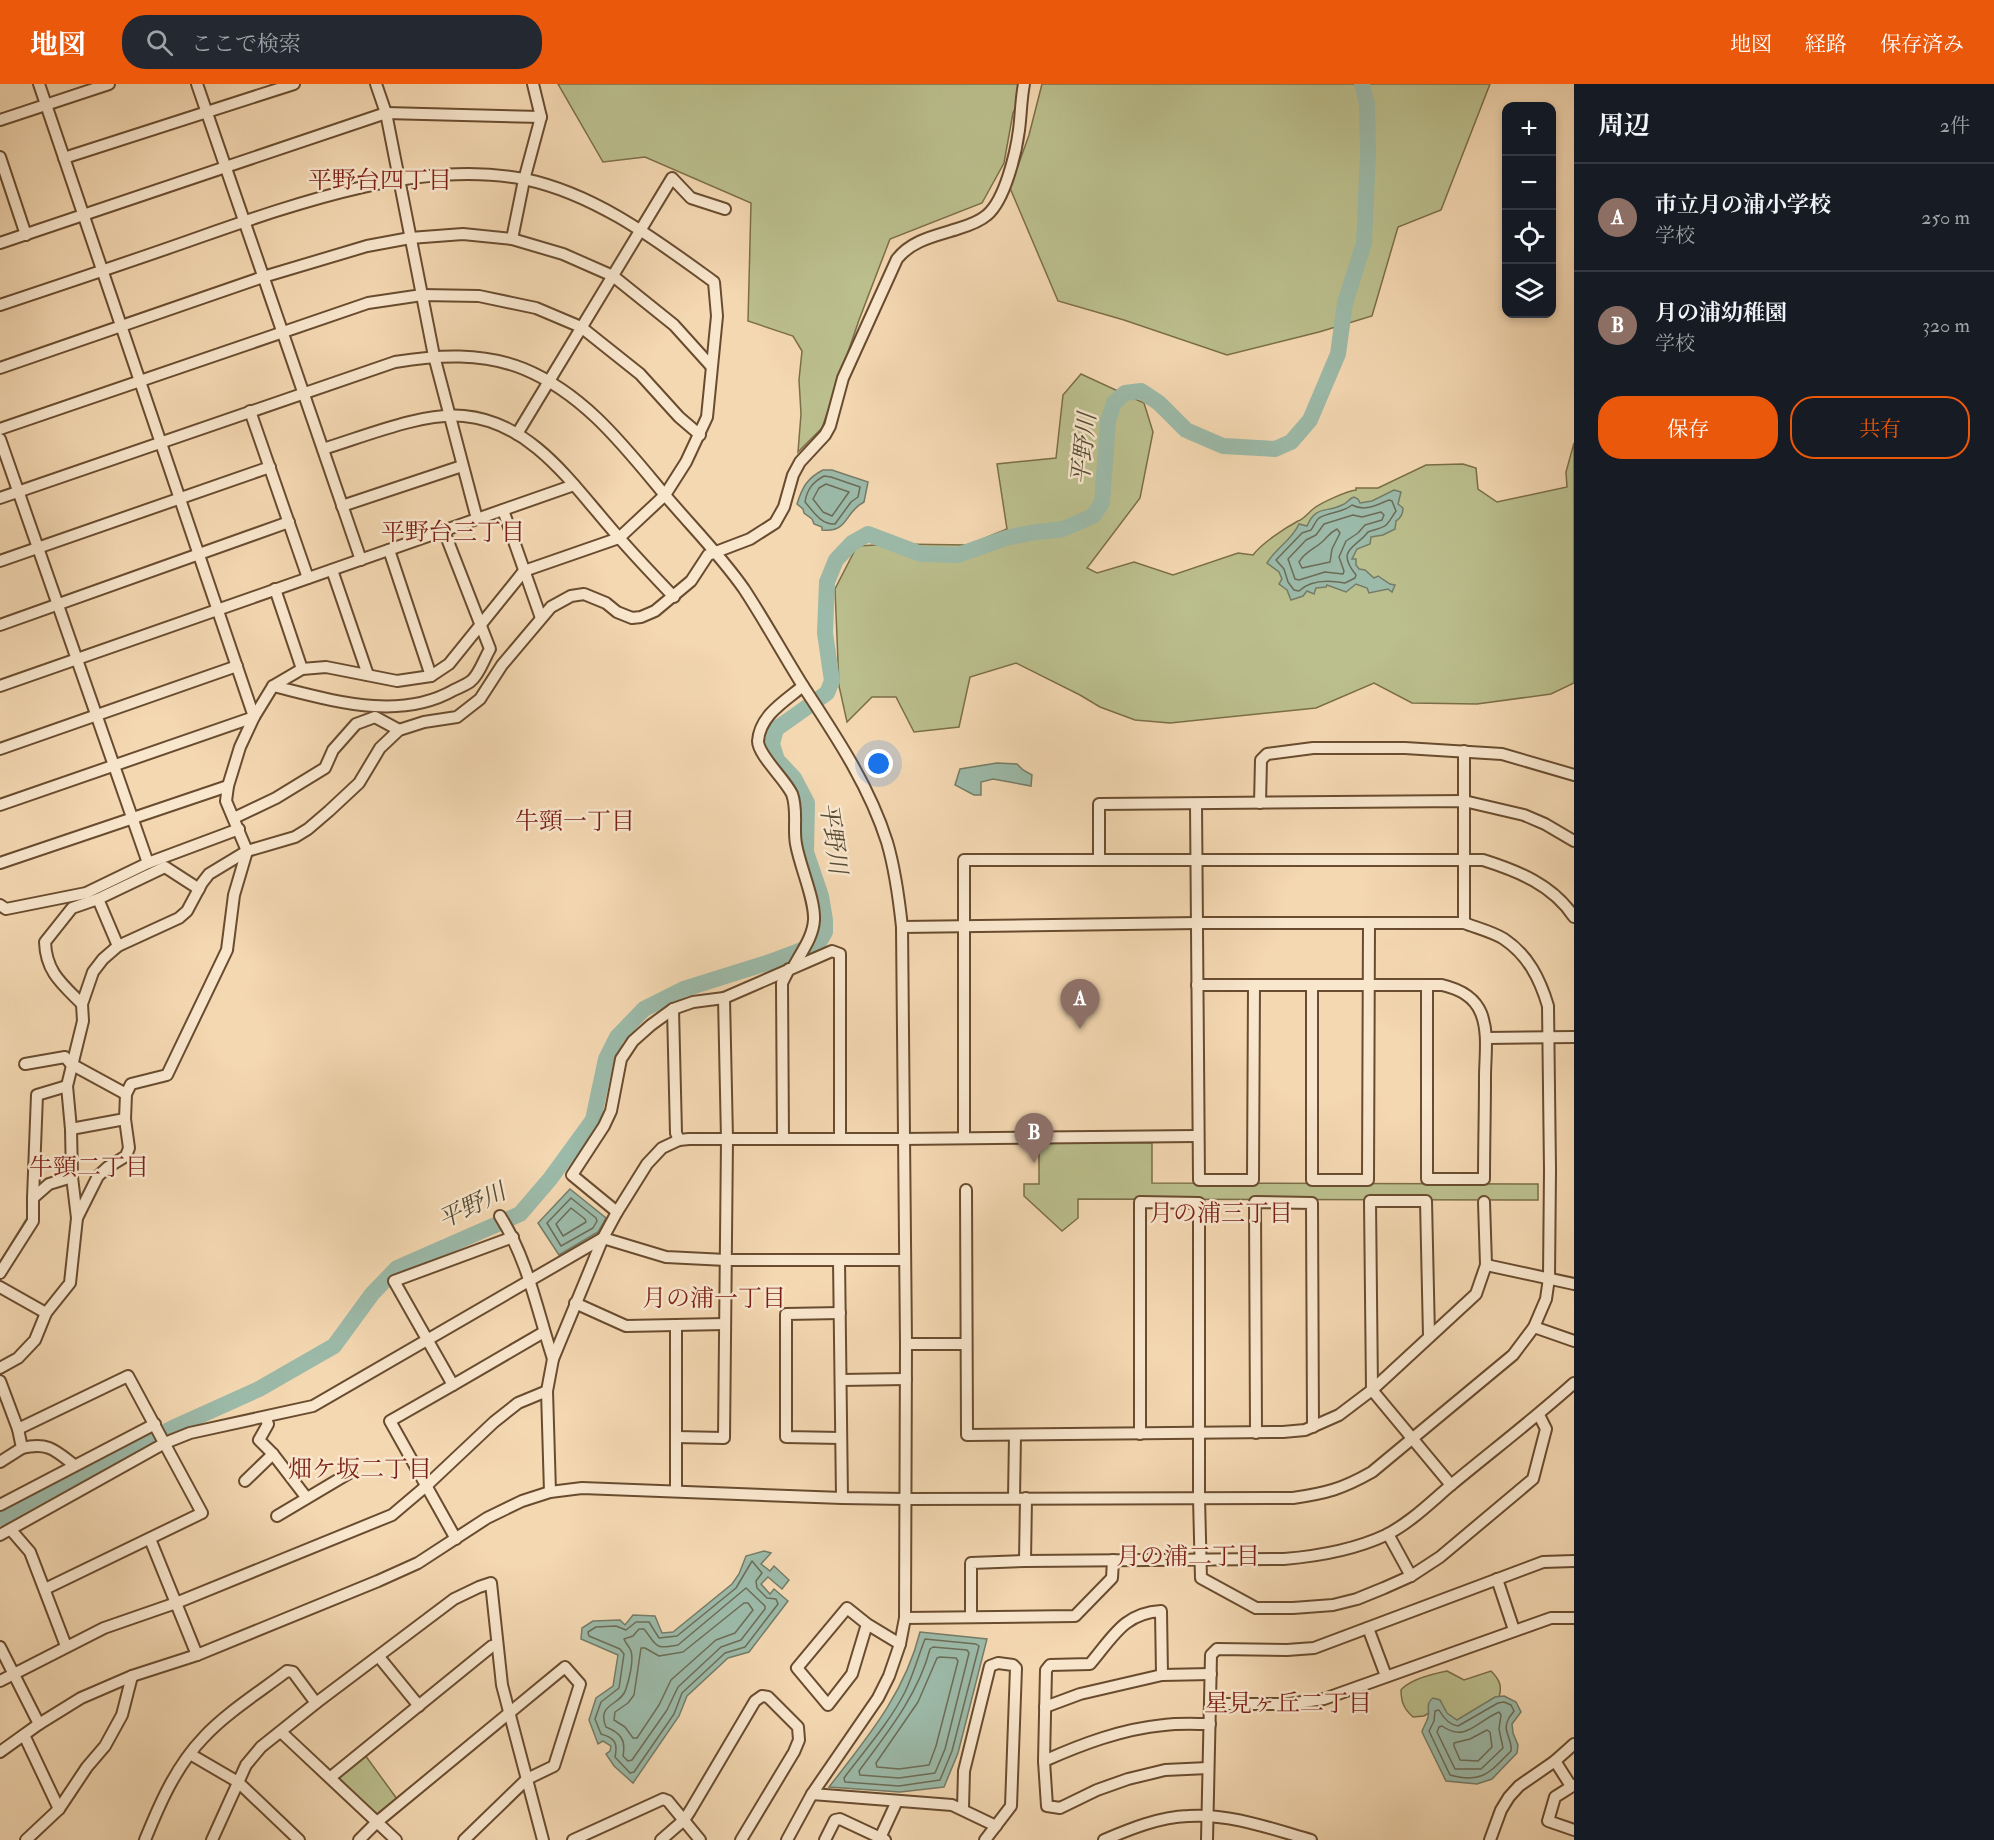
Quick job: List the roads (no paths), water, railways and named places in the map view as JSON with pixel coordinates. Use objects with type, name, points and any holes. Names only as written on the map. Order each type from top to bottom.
[{"type":"street","points":[[39,84],[254,717]]},
{"type":"street","points":[[197,84],[361,560]]},
{"type":"street","points":[[64,158],[294,84]]},
{"type":"street","points":[[376,84],[386,113],[434,356],[477,519]]},
{"type":"street","points":[[512,239],[541,117],[533,84]]},
{"type":"street","points":[[0,1368],[18,1358],[35,1340],[46,1313],[70,1283],[77,1218],[72,1178],[72,1129],[67,1086],[83,1021],[82,1004],[93,972],[103,959],[118,946],[179,918],[187,911],[209,874],[247,851],[284,841],[308,829],[359,783],[380,748],[399,730],[424,722],[457,717],[480,699],[502,665],[551,607],[571,596],[584,594],[617,612],[632,618],[641,617],[655,611],[692,581],[708,555],[761,534],[775,523],[780,517],[793,474],[830,426],[843,378],[897,259],[917,242],[974,223],[987,215],[995,205],[1004,187],[1017,141],[1024,84]]},
{"type":"street","points":[[0,120],[105,85]]},
{"type":"street","points":[[0,243],[386,113],[541,117]]},
{"type":"street","points":[[0,157],[26,235]]},
{"type":"street","points":[[0,305],[244,222],[363,186],[435,175],[470,175],[525,180],[587,201],[640,229],[714,282],[717,316],[708,409],[700,435],[665,495],[619,538],[524,571],[449,664],[431,676],[397,681],[326,667],[302,669],[273,686],[254,717],[240,747],[228,786],[226,801],[247,851],[234,895],[226,950],[167,1075],[131,1084],[126,1094],[125,1119],[129,1149],[126,1156],[98,1176],[77,1218]]},
{"type":"street","points":[[517,434],[672,178],[691,198],[725,209]]},
{"type":"street","points":[[0,368],[264,277],[367,246],[410,238],[463,234],[512,239],[563,255],[613,276],[674,325],[711,366]]},
{"type":"street","points":[[0,429],[368,303],[422,296],[479,296],[536,308],[581,327],[640,374],[679,417],[700,435]]},
{"type":"street","points":[[0,498],[395,362],[434,356],[478,357],[523,369],[550,382],[592,412],[716,552],[744,590],[861,779],[887,842],[899,898],[902,927],[906,1344],[905,1618],[900,1644],[889,1676],[878,1698],[812,1794],[787,1840]]},
{"type":"street","points":[[250,411],[308,578]]},
{"type":"street","points":[[323,449],[420,420],[464,416],[498,424],[540,450],[559,467],[619,538],[674,597]]},
{"type":"street","points":[[0,439],[148,863]]},
{"type":"street","points":[[342,506],[462,466]]},
{"type":"street","points":[[0,561],[270,467]]},
{"type":"street","points":[[0,686],[574,485]]},
{"type":"street","points":[[503,510],[541,618]]},
{"type":"street","points":[[0,625],[289,522]]},
{"type":"street","points":[[273,686],[347,704],[402,706],[446,695],[472,680],[490,649],[444,531]]},
{"type":"street","points":[[389,550],[431,676]]},
{"type":"street","points":[[332,570],[368,675]]},
{"type":"street","points":[[275,590],[302,669]]},
{"type":"street","points":[[0,749],[237,666]]},
{"type":"street","points":[[783,1139],[782,983],[812,933],[814,918],[795,841],[794,802],[783,778],[763,754],[758,744],[759,735],[768,715],[803,686]]},
{"type":"street","points":[[0,805],[254,717]]},
{"type":"street","points":[[234,818],[276,798],[325,768],[333,750],[356,724],[375,717],[399,730]]},
{"type":"street","points":[[1260,803],[1261,760],[1267,754],[1313,748],[1405,748],[1502,754],[1574,775]]},
{"type":"street","points":[[1464,751],[1464,923]]},
{"type":"street","points":[[0,863],[228,786]]},
{"type":"street","points":[[1099,859],[1099,804],[1464,801],[1524,815],[1574,841]]},
{"type":"street","points":[[1197,804],[1199,1180],[1253,1180],[1254,985]]},
{"type":"street","points":[[0,905],[6,909],[86,893],[148,863],[239,829]]},
{"type":"street","points":[[964,1138],[964,860],[1483,860],[1526,875],[1544,885],[1573,912]]},
{"type":"street","points":[[82,1004],[50,969],[45,955],[45,942],[72,908],[98,900],[165,867],[199,889]]},
{"type":"street","points":[[98,900],[118,946]]},
{"type":"street","points":[[0,1752],[81,1698],[378,1581],[418,1563],[487,1518],[522,1501],[550,1492],[582,1488],[906,1499],[1293,1498],[1327,1493],[1372,1472],[1513,1355],[1534,1326],[1546,1299],[1549,1278],[1548,1006],[1542,986],[1528,961],[1503,939],[1464,923],[1197,923],[902,927]]},
{"type":"street","points":[[1312,985],[1312,1180],[1368,1180],[1369,924]]},
{"type":"street","points":[[617,1212],[572,1175],[604,1126],[611,1111],[621,1059],[633,1041],[673,1009],[693,1002],[724,998],[832,951],[840,954],[840,1139]]},
{"type":"street","points":[[1197,985],[1369,984],[1442,985],[1456,988],[1466,994],[1480,1012],[1486,1038],[1484,1179],[1427,1179],[1427,985]]},
{"type":"street","points":[[676,1437],[724,1438],[727,1139],[724,998]]},
{"type":"street","points":[[673,1009],[676,1133],[680,1140]]},
{"type":"street","points":[[1486,1038],[1574,1037]]},
{"type":"street","points":[[25,1064],[65,1058],[71,1064],[126,1094]]},
{"type":"street","points":[[0,1273],[33,1221],[37,1095],[67,1086]]},
{"type":"street","points":[[72,1129],[125,1119]]},
{"type":"street","points":[[550,1492],[547,1391],[553,1359],[603,1238],[647,1164],[662,1148],[680,1140],[1197,1136]]},
{"type":"street","points":[[33,1198],[49,1184],[72,1178]]},
{"type":"street","points":[[966,1190],[968,1435],[1256,1433],[1283,1432],[1313,1427],[1339,1415],[1372,1390],[1476,1294],[1486,1265],[1484,1202]]},
{"type":"street","points":[[1429,1336],[1426,1201],[1370,1202],[1372,1390],[1451,1485]]},
{"type":"street","points":[[1140,1434],[1140,1202],[1199,1203],[1201,1578],[1256,1608],[1333,1605],[1357,1599],[1411,1576],[1440,1557],[1533,1479],[1546,1429],[1539,1415]]},
{"type":"street","points":[[1256,1433],[1255,1202],[1312,1203],[1313,1427]]},
{"type":"street","points":[[500,1216],[513,1237],[531,1281],[553,1359]]},
{"type":"street","points":[[453,1385],[394,1281],[513,1237]]},
{"type":"street","points":[[0,1535],[165,1443],[190,1433],[313,1406],[603,1238],[666,1257],[726,1260],[905,1260]]},
{"type":"street","points":[[839,1260],[842,1498]]},
{"type":"street","points":[[1486,1265],[1574,1284]]},
{"type":"street","points":[[0,1287],[46,1313]]},
{"type":"street","points":[[575,1303],[626,1326],[725,1324]]},
{"type":"street","points":[[840,1313],[786,1314],[786,1437],[841,1438]]},
{"type":"street","points":[[676,1326],[676,1491]]},
{"type":"street","points":[[1534,1326],[1574,1341]]},
{"type":"street","points":[[456,1539],[390,1421],[544,1332]]},
{"type":"street","points":[[906,1344],[966,1344]]},
{"type":"street","points":[[18,1430],[128,1376],[202,1513],[45,1589]]},
{"type":"street","points":[[841,1380],[906,1379]]},
{"type":"street","points":[[0,1381],[18,1430],[22,1448]]},
{"type":"street","points":[[971,1617],[971,1563],[1201,1561],[1314,1557],[1355,1547],[1388,1534],[1413,1517],[1539,1415],[1574,1383]]},
{"type":"street","points":[[0,1681],[104,1628],[176,1603],[392,1515],[494,1422],[518,1403],[547,1391]]},
{"type":"street","points":[[265,1417],[268,1424],[259,1440],[273,1454],[306,1497]]},
{"type":"street","points":[[0,1505],[155,1424]]},
{"type":"street","points":[[1014,1498],[1015,1435]]},
{"type":"street","points":[[0,1462],[22,1448],[38,1444],[52,1448],[75,1465]]},
{"type":"street","points":[[245,1481],[273,1454]]},
{"type":"street","points":[[277,1516],[351,1472]]},
{"type":"street","points":[[1026,1498],[1026,1561]]},
{"type":"street","points":[[11,1530],[30,1552],[66,1646]]},
{"type":"street","points":[[1388,1534],[1411,1576]]},
{"type":"street","points":[[150,1539],[197,1654]]},
{"type":"street","points":[[905,1618],[1075,1616],[1112,1578],[1113,1560]]},
{"type":"street","points":[[1207,1840],[1211,1655],[1217,1649],[1314,1648],[1543,1562],[1574,1561]]},
{"type":"street","points":[[1497,1579],[1514,1630]]},
{"type":"street","points":[[212,1840],[246,1765],[261,1747],[454,1599],[491,1583],[502,1685],[543,1840]]},
{"type":"street","points":[[867,1624],[852,1674],[828,1705],[797,1668],[847,1608],[867,1624],[900,1644]]},
{"type":"street","points":[[1162,1675],[1161,1611],[1134,1616],[1119,1629],[1090,1664],[1050,1665],[1046,1670],[1045,1707],[1044,1761],[1047,1806],[1060,1808],[1097,1790],[1128,1779],[1165,1770],[1208,1768]]},
{"type":"street","points":[[1211,1704],[1288,1704],[1324,1699],[1551,1618],[1574,1618]]},
{"type":"street","points":[[1368,1628],[1386,1676]]},
{"type":"street","points":[[331,1777],[492,1646],[497,1645]]},
{"type":"street","points":[[0,1647],[39,1724]]},
{"type":"street","points":[[379,1657],[419,1706]]},
{"type":"street","points":[[963,1808],[964,1771],[990,1666],[998,1663],[1013,1665],[1016,1668],[1011,1806],[985,1840]]},
{"type":"street","points":[[359,1840],[377,1822],[565,1667],[580,1684],[554,1766],[527,1779],[465,1840]]},
{"type":"street","points":[[146,1840],[171,1780],[204,1736],[287,1671],[292,1672],[316,1704]]},
{"type":"street","points":[[1045,1707],[1080,1694],[1162,1675],[1212,1674]]},
{"type":"street","points":[[26,1840],[59,1809],[111,1736],[122,1715],[132,1676]]},
{"type":"street","points":[[661,1840],[684,1820],[755,1701],[762,1696],[768,1696],[798,1727],[799,1740],[741,1840]]},
{"type":"street","points":[[1044,1761],[1084,1743],[1124,1733],[1163,1725],[1210,1724]]},
{"type":"street","points":[[282,1732],[396,1840]]},
{"type":"street","points":[[24,1735],[59,1809]]},
{"type":"street","points":[[1490,1840],[1501,1810],[1509,1797],[1519,1786],[1555,1761],[1574,1744]]},
{"type":"street","points":[[190,1754],[238,1782],[299,1840]]},
{"type":"street","points":[[1555,1761],[1572,1786],[1555,1797],[1548,1821],[1574,1830]]},
{"type":"street","points":[[812,1794],[952,1805],[963,1808],[996,1826]]},
{"type":"street","points":[[573,1840],[663,1800],[668,1801],[700,1840]]},
{"type":"street","points":[[825,1840],[835,1820],[840,1819],[883,1839],[897,1801]]},
{"type":"street","points":[[1104,1840],[1132,1828],[1187,1816],[1230,1819],[1311,1840]]},
{"type":"water","points":[[823,470],[832,470],[868,482],[864,502],[842,525],[831,530],[822,530],[822,527],[814,524],[797,504],[806,484]]},
{"type":"water","points":[[1394,490],[1401,492],[1398,504],[1403,508],[1401,516],[1396,521],[1395,529],[1383,535],[1371,537],[1370,544],[1357,549],[1352,559],[1356,559],[1359,569],[1365,570],[1374,578],[1378,576],[1395,585],[1392,592],[1388,589],[1369,593],[1367,588],[1356,584],[1346,592],[1327,585],[1316,588],[1314,594],[1307,591],[1303,596],[1291,600],[1287,590],[1279,584],[1282,579],[1279,572],[1267,563],[1299,524],[1307,526],[1310,519],[1318,512],[1344,504],[1354,497],[1360,503],[1372,501]]},
{"type":"water","points":[[997,763],[1017,764],[1032,775],[1031,786],[993,779],[981,782],[981,795],[974,795],[955,785],[960,769]]},
{"type":"water","points":[[570,1189],[606,1218],[598,1232],[559,1255],[538,1223]]},
{"type":"water","points":[[764,1551],[771,1553],[761,1564],[770,1571],[774,1566],[789,1580],[782,1589],[768,1577],[761,1584],[770,1594],[774,1589],[788,1601],[749,1652],[728,1658],[687,1696],[679,1716],[633,1783],[614,1766],[606,1754],[610,1751],[611,1746],[603,1741],[598,1744],[589,1720],[596,1698],[613,1686],[618,1655],[581,1639],[582,1628],[593,1621],[620,1620],[625,1625],[633,1615],[655,1616],[662,1633],[673,1632],[732,1584],[746,1556]]},
{"type":"water","points":[[920,1632],[987,1639],[958,1753],[944,1787],[900,1792],[829,1787],[871,1733],[895,1695],[905,1675]]},
{"type":"water","points":[[1504,1696],[1516,1702],[1521,1712],[1512,1724],[1518,1745],[1517,1753],[1492,1779],[1477,1784],[1446,1781],[1422,1732],[1431,1700],[1433,1698],[1440,1700],[1447,1713],[1457,1720],[1495,1697]]},
{"type":"waterway","name":"平野川","points":[[0,1518],[177,1426],[259,1389],[334,1346],[372,1294],[397,1268],[520,1214],[550,1179],[593,1120],[606,1059],[617,1037],[644,1009],[684,989],[818,944],[825,932],[825,920],[821,896],[806,852],[807,803],[794,778],[777,760],[772,744],[776,729],[827,693],[832,681],[825,633],[827,582],[836,560],[852,543],[868,534],[921,554],[958,555],[1006,538],[1063,529],[1093,516],[1102,503],[1108,421],[1114,403],[1125,393],[1141,391],[1159,403],[1186,430],[1223,446],[1275,449],[1291,442],[1310,420],[1338,354],[1345,303],[1364,243],[1368,153],[1367,104],[1362,84]]},
{"type":"waterway","points":[[0,1263],[29,1216]]},
{"type":"place","name":"市立月の浦小学校","points":[[1080,1029]]},
{"type":"place","name":"月の浦幼稚園","points":[[1034,1163]]},
{"type":"district","name":"平野台四丁目","points":[[380,180]]},
{"type":"district","name":"平野台三丁目","points":[[453,532]]},
{"type":"district","name":"牛頸一丁目","points":[[575,821]]},
{"type":"district","name":"牛頸二丁目","points":[[89,1167]]},
{"type":"district","name":"月の浦三丁目","points":[[1221,1213]]},
{"type":"district","name":"月の浦一丁目","points":[[714,1298]]},
{"type":"district","name":"畑ケ坂二丁目","points":[[360,1469]]},
{"type":"district","name":"月の浦二丁目","points":[[1188,1556]]},
{"type":"district","name":"星見ヶ丘二丁目","points":[[1288,1703]]}]
